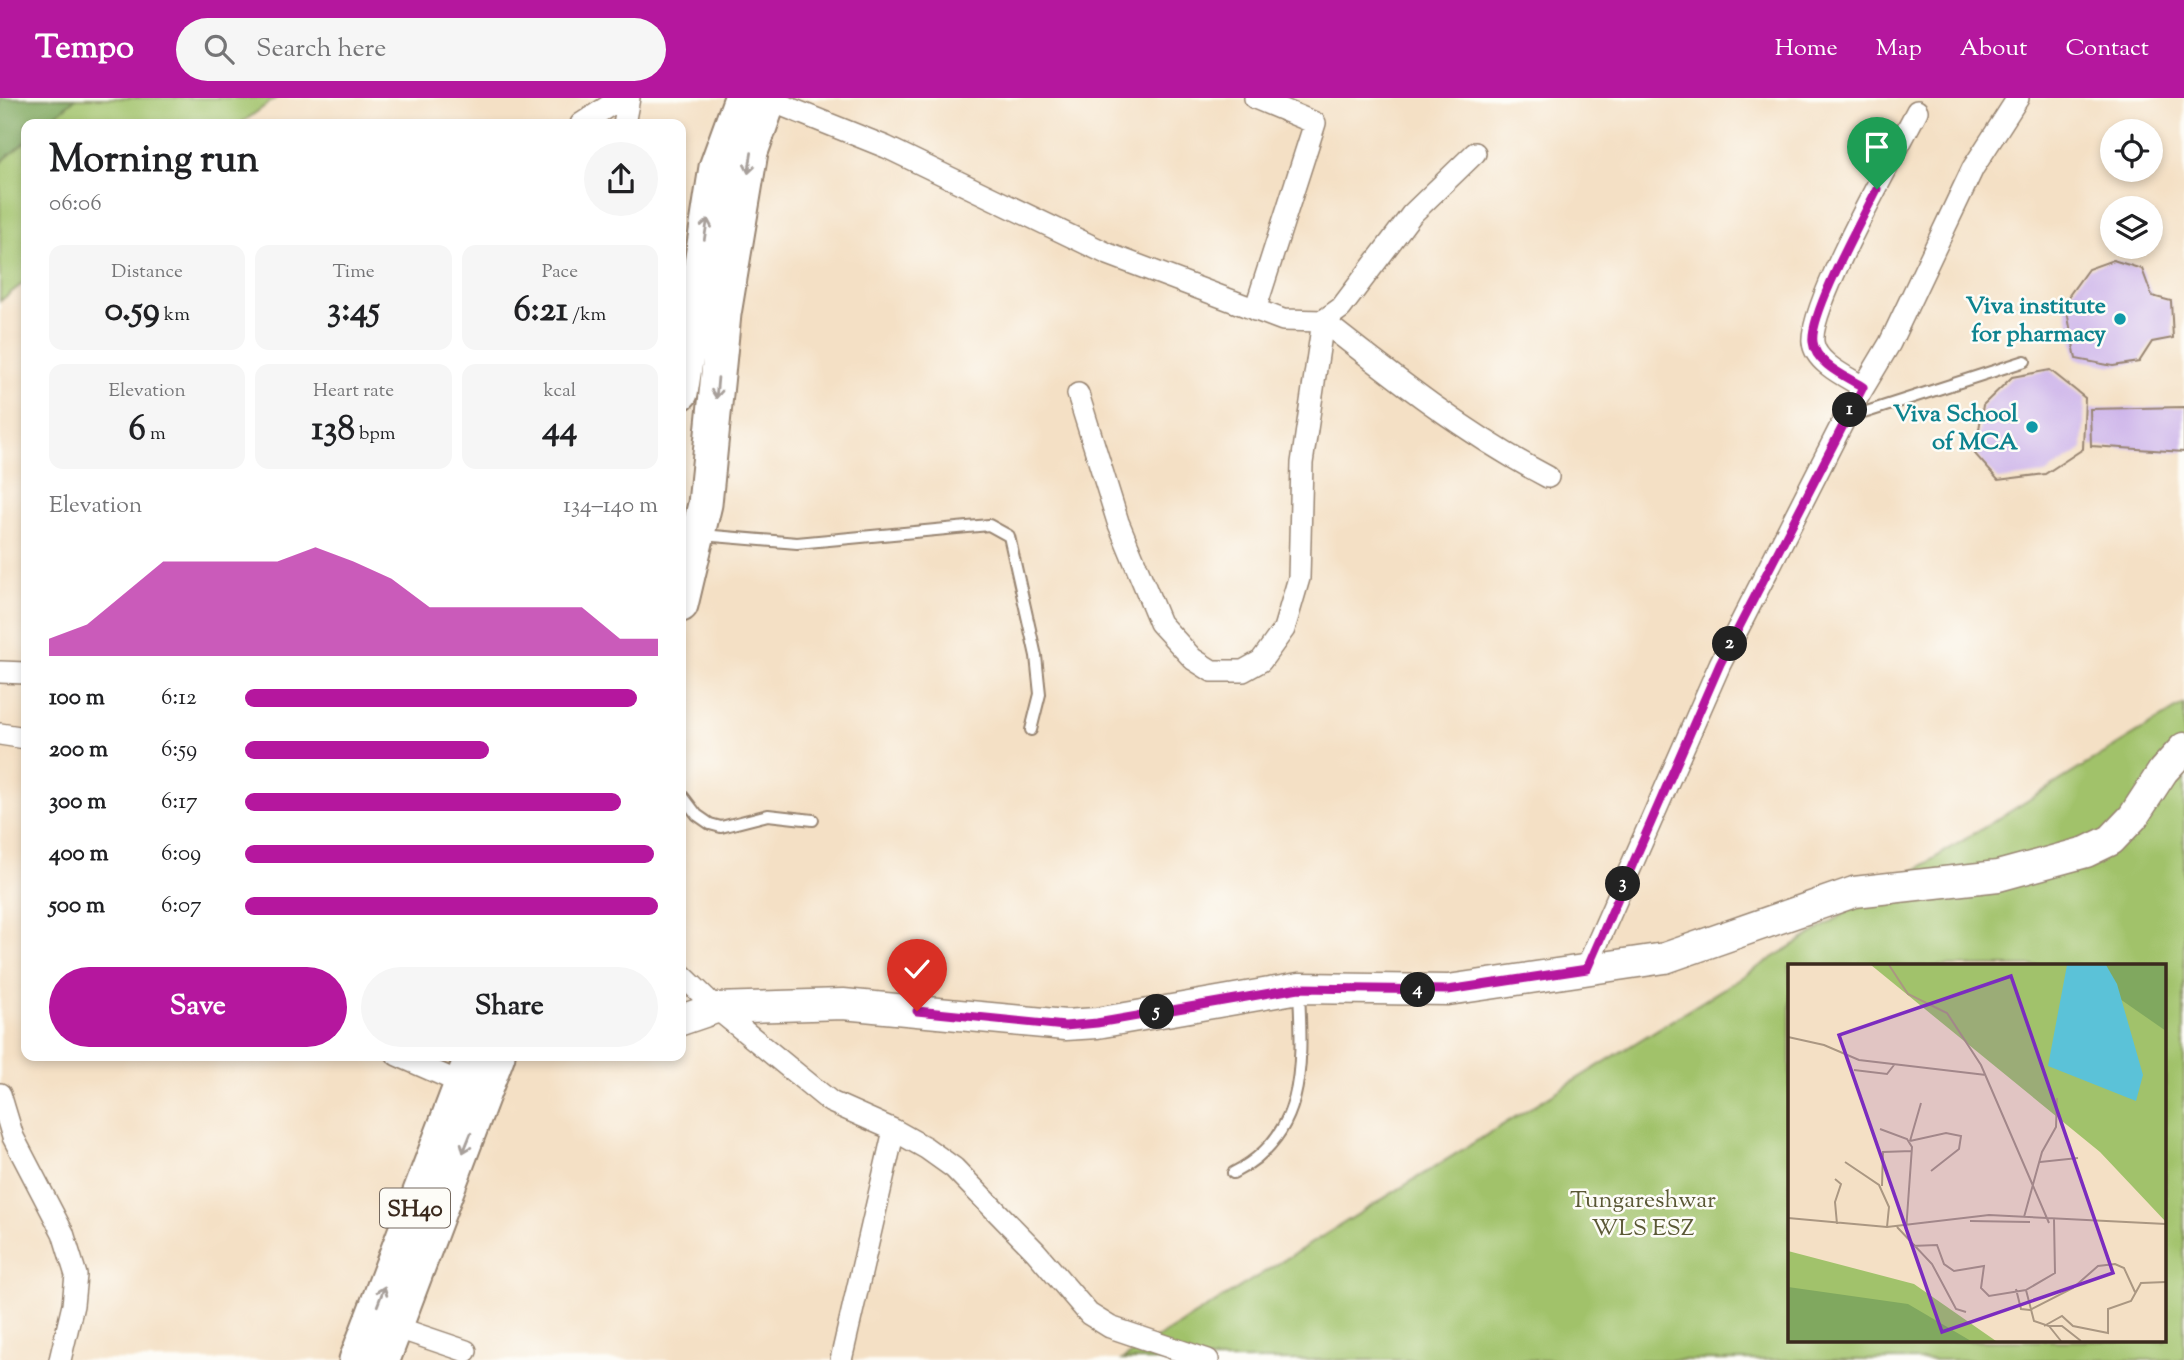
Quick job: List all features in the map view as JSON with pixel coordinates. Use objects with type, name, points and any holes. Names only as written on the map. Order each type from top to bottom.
[{"type":"main road","points":[[686,361],[716,167],[761,99]]},
{"type":"main road","points":[[686,586],[705,503],[724,314],[761,99]]},
{"type":"main road","points":[[383,1360],[473,1077],[491,1061]]},
{"type":"main road","name":"SH40","points":[[356,1360],[473,1077]]},
{"type":"street","points":[[589,119],[621,98]]},
{"type":"street","points":[[625,119],[629,98]]},
{"type":"street","points":[[1255,98],[1315,123],[1255,310]]},
{"type":"street","points":[[1587,969],[1720,664],[1844,419],[1890,343],[1973,168],[2018,98]]},
{"type":"street","points":[[761,99],[886,147],[1108,254],[1283,320],[1322,321],[1341,308],[1358,289],[1382,251],[1412,214],[1475,153]]},
{"type":"street","points":[[1863,387],[1819,357],[1812,343],[1816,321],[1837,268],[1917,111]]},
{"type":"street","points":[[1078,394],[1118,522],[1160,623],[1193,659],[1212,671],[1242,671],[1261,661],[1283,629],[1299,578],[1302,463],[1322,321]]},
{"type":"street","points":[[1322,321],[1412,392],[1507,455],[1548,477]]},
{"type":"street","points":[[0,672],[21,673]]},
{"type":"street","points":[[0,734],[21,737]]},
{"type":"street","points":[[686,1018],[716,1008],[843,1004],[1065,1026],[1097,1023],[1299,988],[1448,990],[1665,958],[1854,892],[1998,876],[2086,852],[2111,840],[2133,817],[2163,771],[2184,748]]},
{"type":"street","points":[[686,979],[716,1008],[831,1102],[894,1130],[954,1168],[1036,1252],[1090,1314],[1110,1327],[1209,1360]]},
{"type":"street","points":[[418,1061],[473,1077]]},
{"type":"street","points":[[0,1094],[13,1137],[62,1233],[76,1275],[73,1305],[60,1360]]},
{"type":"street","points":[[841,1360],[894,1130]]},
{"type":"street","points":[[395,1327],[466,1351]]},
{"type":"lane","points":[[1844,419],[2025,361]]},
{"type":"lane","points":[[699,535],[797,543],[989,525],[999,529],[1009,536],[1036,656],[1040,694],[1031,730]]},
{"type":"lane","points":[[686,801],[697,815],[710,824],[721,827],[768,815],[813,820]]},
{"type":"lane","points":[[1233,1173],[1250,1164],[1271,1146],[1293,1108],[1302,1065],[1299,988]]},
{"type":"green space","points":[[0,98],[276,98],[247,119],[21,119],[21,285],[0,301]]},
{"type":"green space","points":[[0,98],[76,98],[51,119],[21,119],[21,145],[0,163]]},
{"type":"green space","name":"Tungareshwar WLS ESZ","points":[[2184,704],[2184,1360],[1122,1360]]},
{"type":"building","name":"Viva institute for pharmacy","points":[[2113,260],[2142,269],[2152,296],[2171,301],[2173,338],[2152,342],[2139,362],[2113,366],[2076,359],[2065,301],[2088,269]]},
{"type":"building","name":"Viva School of MCA","points":[[2050,370],[2085,398],[2083,449],[2045,474],[1998,480],[1975,454],[1983,405],[2012,377]]},
{"type":"building","points":[[2184,407],[2184,452],[2091,446],[2090,409]]},
{"type":"place","name":"Viva institute for pharmacy","points":[[2120,319]]},
{"type":"place","name":"Viva School of MCA","points":[[2032,427]]},
{"type":"route","points":[[917,1011],[1065,1026],[1097,1023],[1299,988],[1448,990],[1516,982],[1587,969],[1720,664],[1844,419],[1863,387],[1819,357],[1812,343],[1816,321],[1837,268],[1877,189]]}]
